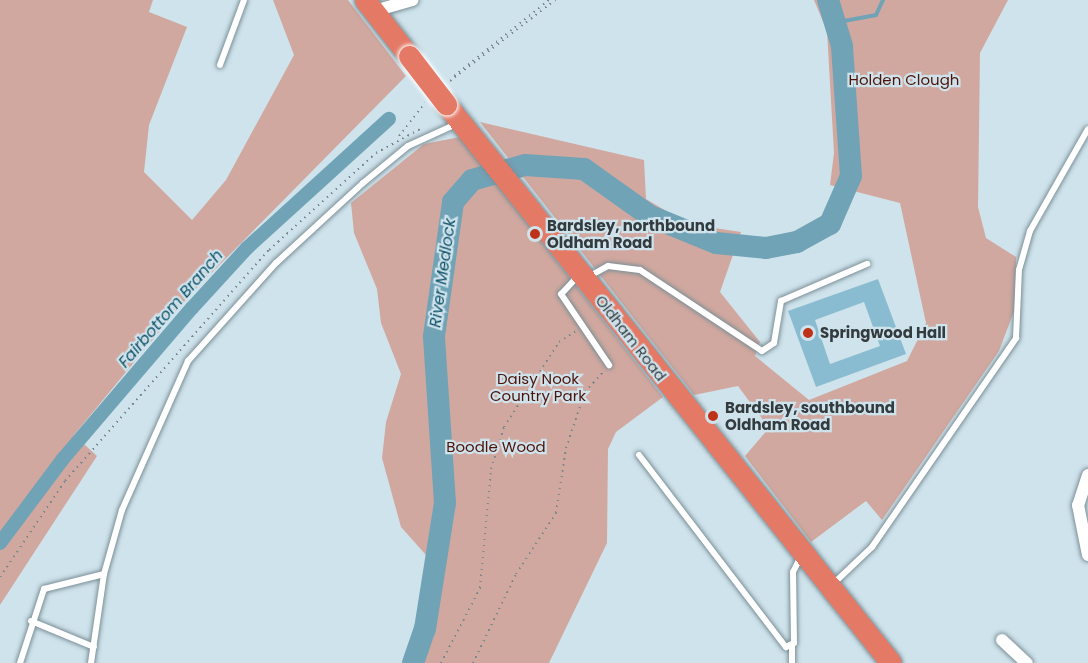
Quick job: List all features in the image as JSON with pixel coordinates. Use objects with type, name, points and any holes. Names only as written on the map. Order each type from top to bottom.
[{"type":"highway","name":"Oldham Road","points":[[369,5],[891,663]]},
{"type":"street","points":[[369,5],[412,0]]},
{"type":"street","points":[[1088,475],[1078,505],[1088,555]]},
{"type":"street","points":[[1002,640],[1027,663]]},
{"type":"lane","points":[[220,65],[244,0]]},
{"type":"lane","points":[[91,663],[104,574],[122,510],[188,361],[276,263],[363,183],[408,146],[466,128]]},
{"type":"lane","points":[[830,586],[872,547],[1016,338],[1020,270],[1030,231],[1088,129]]},
{"type":"lane","points":[[609,365],[581,327],[561,294],[583,276],[608,266],[640,270],[762,351],[774,343],[781,301],[867,264]]},
{"type":"lane","points":[[639,455],[766,616],[775,637],[784,646],[792,645]]},
{"type":"lane","points":[[792,663],[793,572],[802,552]]},
{"type":"lane","points":[[20,663],[31,621],[44,589],[104,574]]},
{"type":"lane","points":[[31,621],[94,647]]},
{"type":"path","points":[[397,138],[440,96],[466,62],[549,0]]},
{"type":"path","points":[[450,81],[555,0]]},
{"type":"path","points":[[441,663],[480,588],[491,469],[504,428],[559,342],[581,327]]},
{"type":"path","points":[[473,663],[516,574],[555,513],[566,448],[585,392],[609,365]]},
{"type":"green space","points":[[0,0],[153,0],[149,12],[187,27],[149,125],[144,172],[192,220],[226,180],[294,55],[273,0],[348,0],[406,76],[188,297],[74,435],[97,456],[0,605]]},
{"type":"green space","name":"Holden Clough","points":[[814,0],[1008,0],[980,53],[978,207],[986,238],[1016,257],[1016,306],[999,351],[882,520],[866,501],[811,542],[745,456],[769,428],[738,386],[694,395],[480,122],[644,160],[646,199],[688,224],[741,232],[720,292],[760,342],[755,356],[809,400],[907,361],[926,323],[900,203],[830,185],[834,153],[827,31]]},
{"type":"green space","name":"Daisy Nook Country Park","points":[[460,137],[663,397],[616,432],[608,449],[607,543],[549,663],[423,663],[435,628],[442,573],[401,527],[382,458],[386,422],[401,374],[381,323],[377,289],[354,233],[351,203],[424,144]]},
{"type":"building","name":"Springwood Hall","points":[[878,279],[906,354],[816,387],[788,311]],"holes":[[[864,302],[880,346],[830,364],[815,320]]]},
{"type":"waterway","name":"River Medlock","points":[[413,663],[425,629],[445,503],[434,336],[453,202],[472,180],[525,165],[584,169],[650,216],[716,243],[766,248],[797,242],[830,224],[851,176],[842,46],[828,0]]},
{"type":"waterway","points":[[833,23],[876,15],[883,0]]},
{"type":"waterway","name":"Fairbottom Branch","points":[[0,543],[62,460],[192,308],[247,248],[389,119]]},
{"type":"place","name":"Bardsley, northbound Oldham Road","points":[[535,234]]},
{"type":"place","name":"Springwood Hall","points":[[808,333]]},
{"type":"place","name":"Bardsley, southbound Oldham Road","points":[[713,416]]},
{"type":"park label","name":"Boodle Wood","points":[[496,447]]}]
